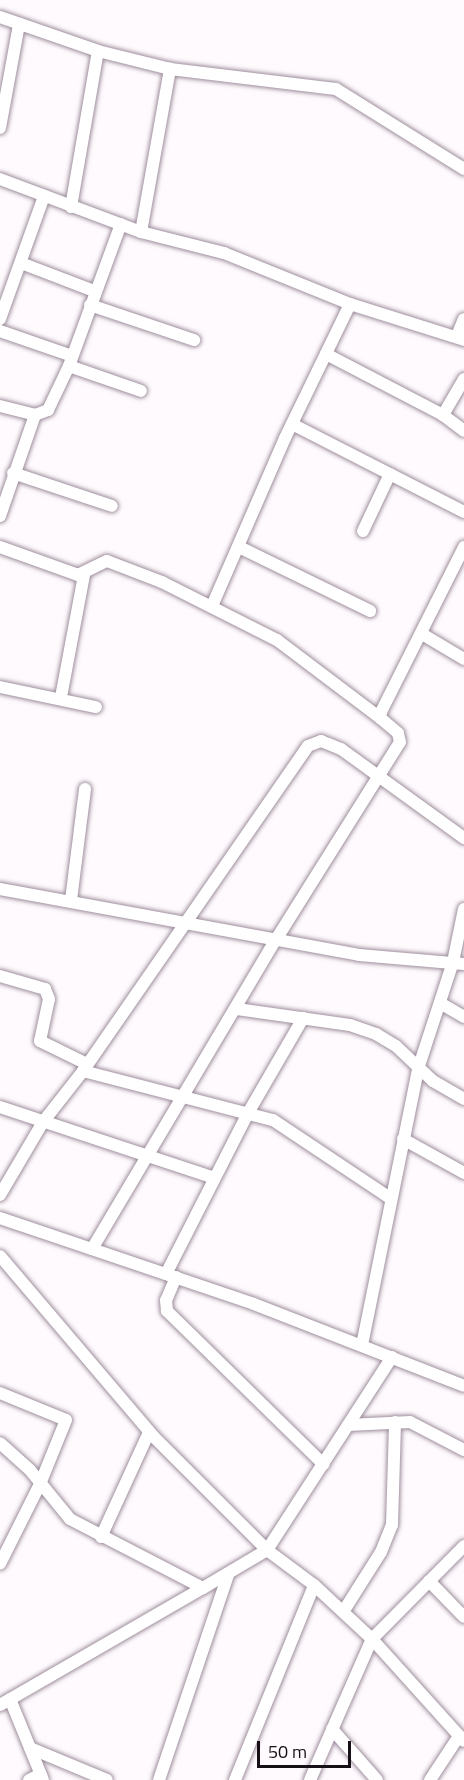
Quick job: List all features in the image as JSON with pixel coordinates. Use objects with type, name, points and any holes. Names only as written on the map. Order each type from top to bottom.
[{"type":"street","points":[[0,16],[98,51],[170,69],[336,88],[463,166]]},
{"type":"street","points":[[0,128],[19,24]]},
{"type":"street","points":[[71,207],[98,51]]},
{"type":"street","points":[[141,232],[170,69]]},
{"type":"street","points":[[0,179],[141,232],[224,252],[350,304],[460,338],[464,320]]},
{"type":"street","points":[[0,319],[44,196]]},
{"type":"street","points":[[0,406],[35,415],[48,410],[71,361],[94,291],[121,224]]},
{"type":"street","points":[[21,262],[94,291]]},
{"type":"street","points":[[90,304],[194,340]]},
{"type":"street","points":[[212,606],[292,424],[350,304]]},
{"type":"street","points":[[0,331],[141,391]]},
{"type":"street","points":[[326,354],[443,415],[464,431]]},
{"type":"street","points":[[443,415],[464,380]]},
{"type":"street","points":[[0,516],[35,415]]},
{"type":"street","points":[[292,424],[464,512]]},
{"type":"street","points":[[13,473],[112,506]]},
{"type":"street","points":[[363,531],[390,474]]},
{"type":"street","points":[[0,547],[84,575]]},
{"type":"street","points":[[239,547],[370,611]]},
{"type":"street","points":[[380,718],[464,547]]},
{"type":"street","points":[[62,697],[84,575],[101,562],[113,562],[212,606],[277,640],[380,718],[401,738],[379,778],[277,938],[237,1009],[179,1099],[92,1249]]},
{"type":"street","points":[[422,634],[464,659]]},
{"type":"street","points":[[0,687],[62,697],[96,707]]},
{"type":"street","points":[[0,1195],[43,1122],[85,1068],[308,746],[315,742],[330,743],[464,838]]},
{"type":"street","points":[[71,900],[85,789]]},
{"type":"street","points":[[0,889],[71,900],[369,956],[459,963]]},
{"type":"street","points":[[362,1346],[390,1198],[418,1069],[440,1003],[459,963],[464,909]]},
{"type":"street","points":[[0,976],[45,989],[49,999],[40,1041],[85,1068],[179,1099],[248,1113],[289,1129],[390,1198]]},
{"type":"street","points":[[440,1003],[464,1017]]},
{"type":"street","points":[[237,1009],[303,1018],[376,1034],[396,1046],[418,1069],[464,1099]]},
{"type":"street","points":[[303,1018],[248,1113],[215,1178],[171,1276],[166,1300],[167,1311],[323,1464]]},
{"type":"street","points":[[0,1107],[215,1178]]},
{"type":"street","points":[[403,1139],[464,1173]]},
{"type":"street","points":[[1,1219],[171,1276],[392,1357],[464,1386]]},
{"type":"street","points":[[0,1256],[52,1322],[149,1432],[267,1550],[314,1585],[372,1639],[462,1739],[430,1780]]},
{"type":"street","points":[[29,1780],[42,1777],[30,1748],[5,1702],[228,1575],[267,1550],[392,1357]]},
{"type":"street","points":[[0,1393],[66,1420],[40,1484],[0,1564]]},
{"type":"street","points":[[348,1425],[395,1422],[416,1425],[464,1450]]},
{"type":"street","points":[[343,1612],[377,1559],[392,1525],[395,1422]]},
{"type":"street","points":[[101,1536],[149,1432]]},
{"type":"street","points":[[0,1443],[70,1519],[203,1588]]},
{"type":"street","points":[[310,1780],[372,1639],[464,1546]]},
{"type":"street","points":[[159,1780],[228,1575]]},
{"type":"street","points":[[429,1581],[464,1617]]},
{"type":"street","points":[[235,1780],[314,1585]]},
{"type":"street","points":[[332,1729],[377,1780]]},
{"type":"street","points":[[30,1748],[107,1780]]}]
